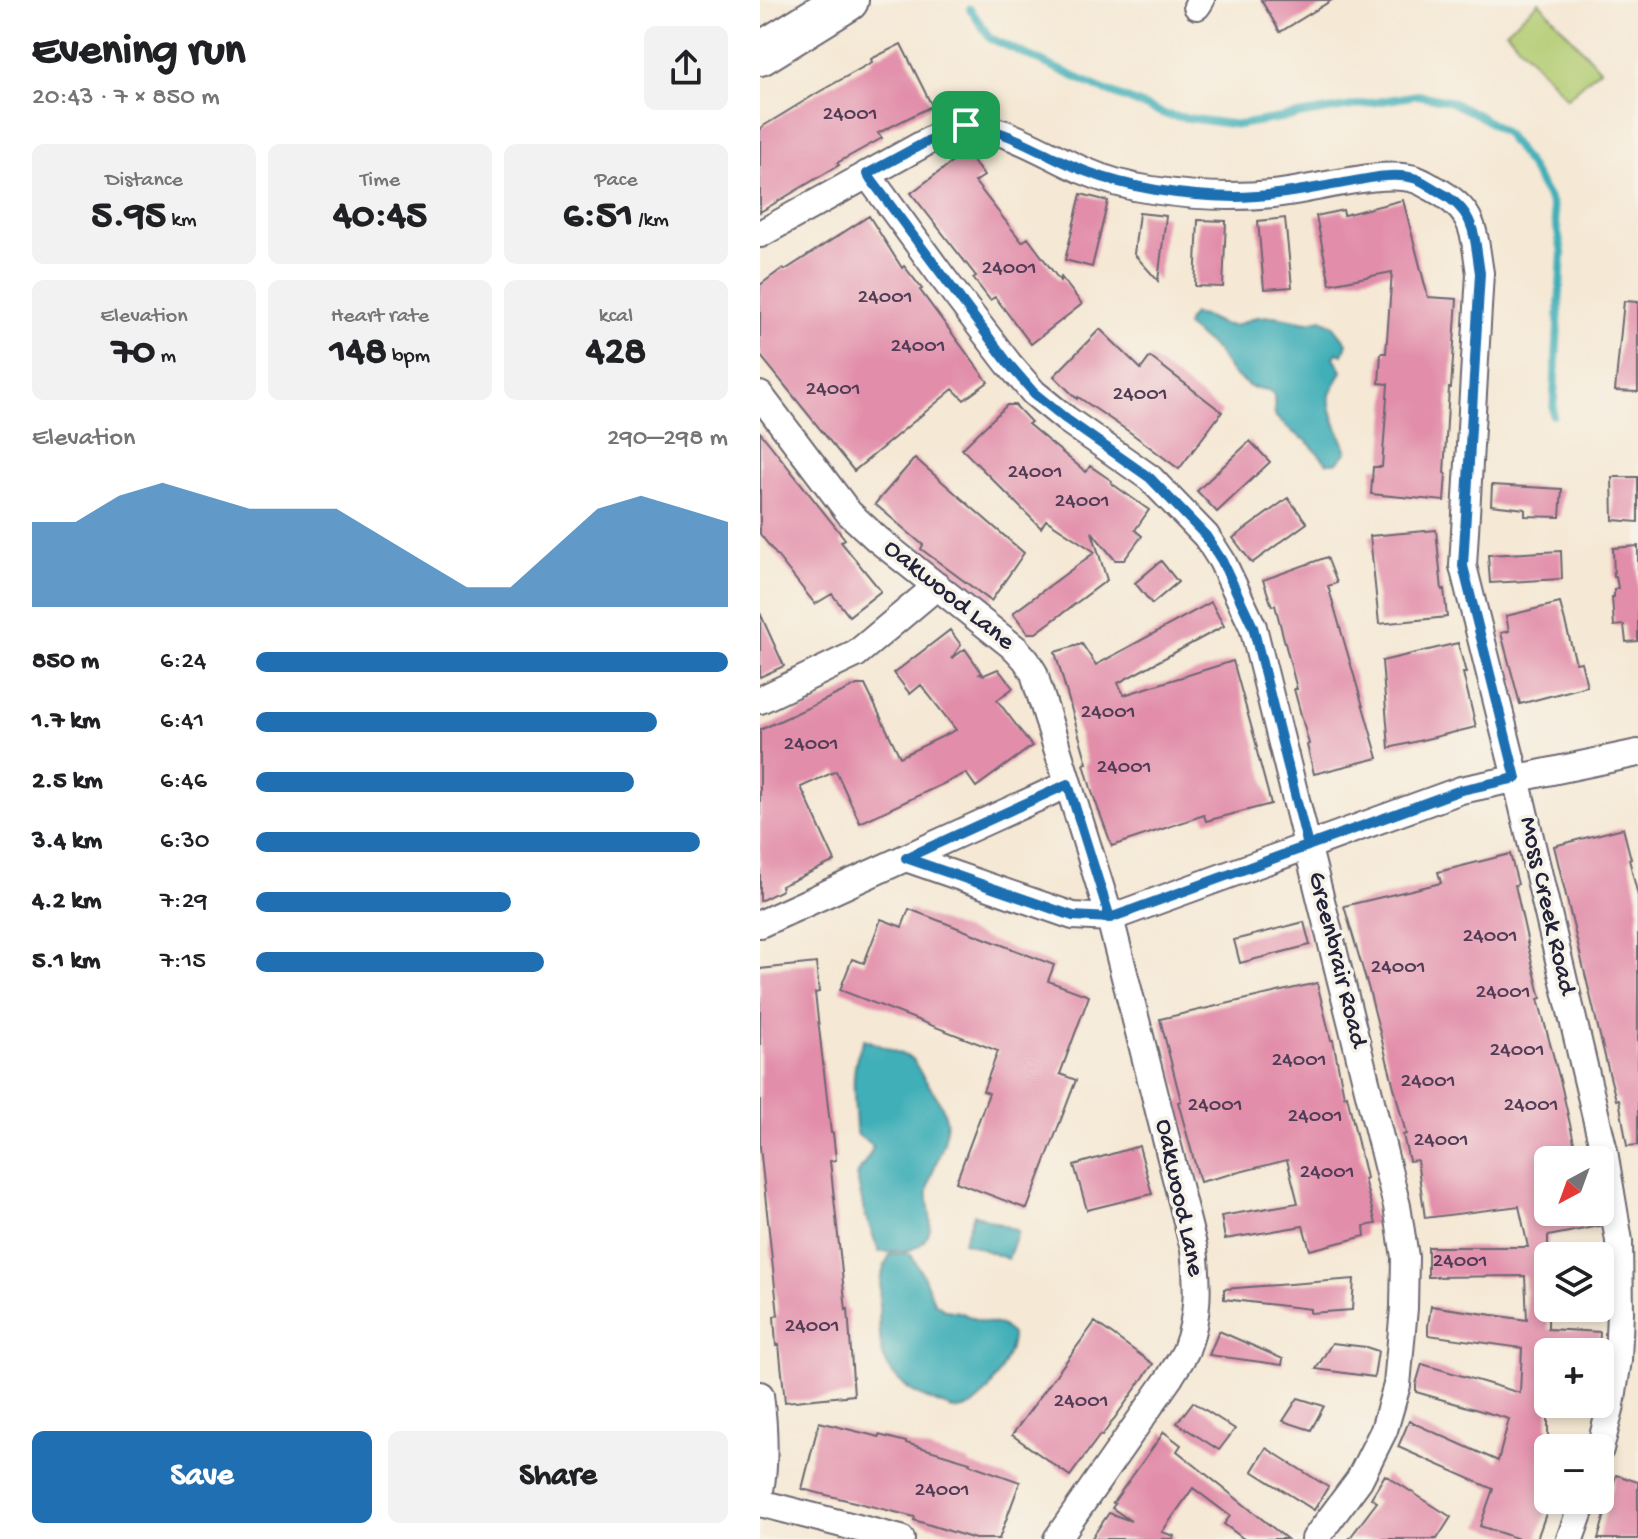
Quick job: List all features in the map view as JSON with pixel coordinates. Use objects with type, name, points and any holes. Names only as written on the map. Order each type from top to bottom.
[{"type":"main road","points":[[760,54],[847,0]]},
{"type":"street","name":"Moss Creek Road","points":[[760,234],[952,128],[966,125],[981,126],[1004,134],[1085,171],[1149,190],[1236,197],[1276,194],[1390,176],[1416,179],[1447,195],[1463,209],[1473,227],[1480,273],[1463,566],[1604,1151],[1619,1241],[1618,1360],[1604,1434]]},
{"type":"street","name":"Greenbrair Road","points":[[867,174],[961,303],[1034,393],[1150,478],[1206,536],[1222,561],[1253,627],[1397,1206],[1405,1257],[1397,1385],[1384,1430],[1359,1480],[1315,1539]]},
{"type":"street","name":"Oakwood Lane","points":[[760,395],[849,513],[1026,660],[1034,673],[1110,918],[1194,1249],[1198,1291],[1186,1351],[1057,1539]]},
{"type":"street","points":[[760,700],[856,654],[937,586]]},
{"type":"street","points":[[906,858],[1073,916],[1110,918],[1461,790],[1638,753]]},
{"type":"street","points":[[760,924],[1068,784]]},
{"type":"street","points":[[760,1395],[763,1472],[760,1490]]},
{"type":"street","points":[[760,1503],[901,1539]]},
{"type":"street","points":[[1570,1539],[1579,1514]]},
{"type":"green space","points":[[1539,2],[1600,69],[1567,98],[1506,31]]},
{"type":"water","points":[[1193,314],[1234,326],[1256,317],[1274,316],[1308,322],[1322,319],[1332,324],[1347,343],[1343,355],[1337,353],[1334,357],[1342,371],[1331,392],[1330,401],[1347,452],[1336,463],[1327,463],[1307,441],[1291,431],[1275,416],[1274,395],[1268,390],[1250,387],[1232,373],[1215,349],[1186,326]]},
{"type":"water","points":[[864,1039],[913,1059],[940,1103],[946,1119],[943,1146],[928,1191],[931,1225],[921,1244],[907,1250],[879,1252],[864,1211],[857,1177],[873,1146],[856,1130],[854,1073]]},
{"type":"water","points":[[974,1214],[1018,1231],[1008,1259],[963,1242]]},
{"type":"water","points":[[910,1253],[934,1302],[946,1310],[1001,1325],[1012,1334],[1008,1355],[995,1380],[982,1397],[965,1409],[951,1408],[914,1392],[900,1382],[884,1358],[879,1319],[881,1278],[890,1254]]},
{"type":"building","points":[[1261,0],[1332,0],[1280,32]]},
{"type":"building","points":[[901,44],[932,106],[878,133],[882,138],[760,212],[760,128],[872,62],[871,59]]},
{"type":"building","points":[[966,152],[984,176],[975,182],[1022,242],[1028,238],[1060,281],[1061,277],[1082,304],[1031,344],[995,297],[990,300],[973,278],[976,276],[911,193]]},
{"type":"building","points":[[1081,194],[1108,201],[1092,267],[1065,260]]},
{"type":"building","points":[[1403,200],[1428,297],[1457,299],[1444,501],[1371,494],[1373,467],[1382,467],[1388,384],[1379,383],[1381,353],[1386,353],[1392,272],[1330,284],[1316,216],[1343,210],[1344,215]]},
{"type":"building","points":[[1139,213],[1166,216],[1158,281],[1134,254]]},
{"type":"building","points":[[869,216],[902,268],[904,266],[922,289],[988,382],[964,400],[953,389],[854,471],[760,355],[760,285]]},
{"type":"building","points":[[1285,218],[1292,287],[1264,289],[1258,221]]},
{"type":"building","points":[[1198,220],[1226,221],[1223,287],[1195,286]]},
{"type":"building","points":[[1624,301],[1638,302],[1638,392],[1615,391]]},
{"type":"building","points":[[1100,329],[1141,369],[1150,357],[1222,412],[1179,469],[1131,433],[1077,399],[1054,376]]},
{"type":"building","points":[[1007,405],[1015,405],[1031,422],[1028,424],[1086,472],[1090,466],[1149,510],[1135,530],[1142,536],[1124,560],[1115,560],[1092,532],[1107,580],[1036,633],[1028,633],[1013,613],[1095,552],[1046,520],[1041,528],[962,449]]},
{"type":"building","points":[[760,432],[845,539],[841,542],[881,591],[849,616],[832,594],[815,604],[760,534]]},
{"type":"building","points":[[1250,441],[1270,462],[1217,512],[1197,491]]},
{"type":"building","points":[[915,458],[1024,553],[991,601],[921,549],[923,545],[875,504]]},
{"type":"building","points":[[1612,477],[1638,477],[1638,522],[1613,520]]},
{"type":"building","points":[[1492,485],[1562,489],[1560,517],[1525,516],[1525,509],[1491,505]]},
{"type":"building","points":[[1288,498],[1307,523],[1252,563],[1233,538]]},
{"type":"building","points":[[1436,530],[1447,617],[1379,624],[1370,536]]},
{"type":"building","points":[[1638,546],[1638,641],[1626,642],[1624,625],[1614,626],[1612,597],[1614,589],[1618,588],[1614,577],[1613,548]]},
{"type":"building","points":[[1561,551],[1562,579],[1490,583],[1488,555]]},
{"type":"building","points":[[1327,557],[1337,583],[1328,586],[1378,758],[1314,774],[1294,689],[1297,689],[1275,605],[1272,606],[1263,580]]},
{"type":"building","points":[[1161,561],[1178,582],[1152,604],[1135,583]]},
{"type":"building","points":[[1211,602],[1224,626],[1118,683],[1124,695],[1233,661],[1271,804],[1206,821],[1204,815],[1112,846],[1092,792],[1084,764],[1087,763],[1055,652],[1082,644],[1096,665]]},
{"type":"building","points":[[1560,603],[1576,663],[1581,662],[1587,686],[1520,704],[1501,633],[1509,631],[1506,616]]},
{"type":"building","points":[[760,613],[784,666],[760,677]]},
{"type":"building","points":[[950,630],[961,645],[951,659],[965,649],[980,674],[998,669],[1013,688],[997,700],[1032,746],[976,787],[966,773],[860,823],[836,771],[801,787],[835,861],[781,886],[782,890],[760,901],[760,730],[857,685],[865,685],[900,757],[956,730],[921,685],[910,694],[894,673]]},
{"type":"building","points":[[1458,643],[1476,727],[1389,748],[1382,661]]},
{"type":"building","points":[[1623,828],[1638,896],[1638,1145],[1627,1146],[1619,1099],[1616,1100],[1609,1073],[1554,846]]},
{"type":"building","points":[[1510,854],[1541,998],[1538,999],[1575,1146],[1534,1146],[1534,1226],[1600,1226],[1548,1236],[1548,1242],[1534,1242],[1534,1322],[1548,1322],[1548,1329],[1600,1332],[1600,1338],[1534,1338],[1534,1418],[1548,1418],[1548,1434],[1534,1434],[1534,1514],[1546,1514],[1537,1539],[1519,1539],[1480,1526],[1493,1489],[1398,1447],[1409,1421],[1498,1461],[1509,1419],[1416,1392],[1416,1384],[1422,1364],[1520,1393],[1522,1348],[1428,1335],[1431,1306],[1527,1320],[1525,1276],[1428,1277],[1428,1247],[1528,1247],[1519,1206],[1425,1218],[1417,1160],[1409,1161],[1403,1135],[1406,1134],[1344,906],[1441,883],[1438,872]]},
{"type":"building","points":[[909,909],[1054,965],[1048,981],[1089,996],[1060,1074],[1076,1080],[1027,1209],[956,1182],[989,1093],[983,1091],[998,1051],[840,990],[852,959],[864,963],[881,919],[902,927]]},
{"type":"building","points":[[1304,922],[1310,945],[1240,963],[1234,940]]},
{"type":"building","points":[[816,963],[819,992],[815,993],[836,1160],[830,1161],[848,1309],[854,1395],[785,1402],[779,1345],[776,1346],[774,1316],[778,1315],[760,1147],[760,969]]},
{"type":"building","points":[[1317,983],[1344,1096],[1347,1095],[1376,1224],[1364,1226],[1365,1236],[1310,1250],[1303,1226],[1225,1239],[1221,1216],[1298,1203],[1287,1160],[1200,1182],[1160,1019]]},
{"type":"building","points":[[1139,1146],[1152,1194],[1087,1210],[1074,1165]]},
{"type":"building","points":[[1354,1279],[1352,1310],[1310,1313],[1310,1309],[1224,1299],[1224,1289]]},
{"type":"building","points":[[1095,1322],[1153,1364],[1070,1476],[1012,1435]]},
{"type":"building","points":[[1219,1331],[1283,1359],[1282,1365],[1209,1355]]},
{"type":"building","points":[[1332,1343],[1378,1351],[1374,1377],[1316,1369]]},
{"type":"building","points":[[1298,1398],[1324,1406],[1311,1430],[1283,1421]]},
{"type":"building","points":[[1193,1402],[1235,1429],[1219,1450],[1177,1423]]},
{"type":"building","points":[[819,1422],[906,1442],[1020,1482],[999,1539],[975,1539],[914,1520],[915,1517],[802,1489]]},
{"type":"building","points":[[1164,1432],[1181,1445],[1177,1451],[1287,1539],[1244,1539],[1224,1524],[1230,1516],[1193,1488],[1162,1532],[1174,1536],[1173,1539],[1091,1539],[1109,1513],[1131,1521],[1112,1508],[1113,1503]]},
{"type":"building","points":[[1266,1448],[1328,1487],[1314,1510],[1252,1471]]},
{"type":"building","points":[[1385,1475],[1451,1517],[1437,1539],[1349,1539],[1377,1502],[1371,1498]]},
{"type":"building","points":[[1616,1475],[1638,1482],[1638,1539],[1598,1539],[1605,1514],[1614,1514]]},
{"type":"waterway","points":[[970,9],[990,38],[1167,115],[1238,125],[1418,95],[1449,101],[1477,114],[1505,133],[1528,163],[1552,204],[1562,252],[1553,415]]},
{"type":"route","points":[[966,125],[952,128],[867,174],[943,278],[1034,393],[1150,478],[1206,536],[1236,588],[1253,627],[1308,846],[1110,918],[1073,916],[906,858],[1068,784],[1110,918],[1209,882],[1308,846],[1365,824],[1461,790],[1516,778],[1463,566],[1480,273],[1473,227],[1463,209],[1447,195],[1416,179],[1390,176],[1276,194],[1236,197],[1149,190],[1085,171],[1004,134],[981,126],[966,125]]}]
